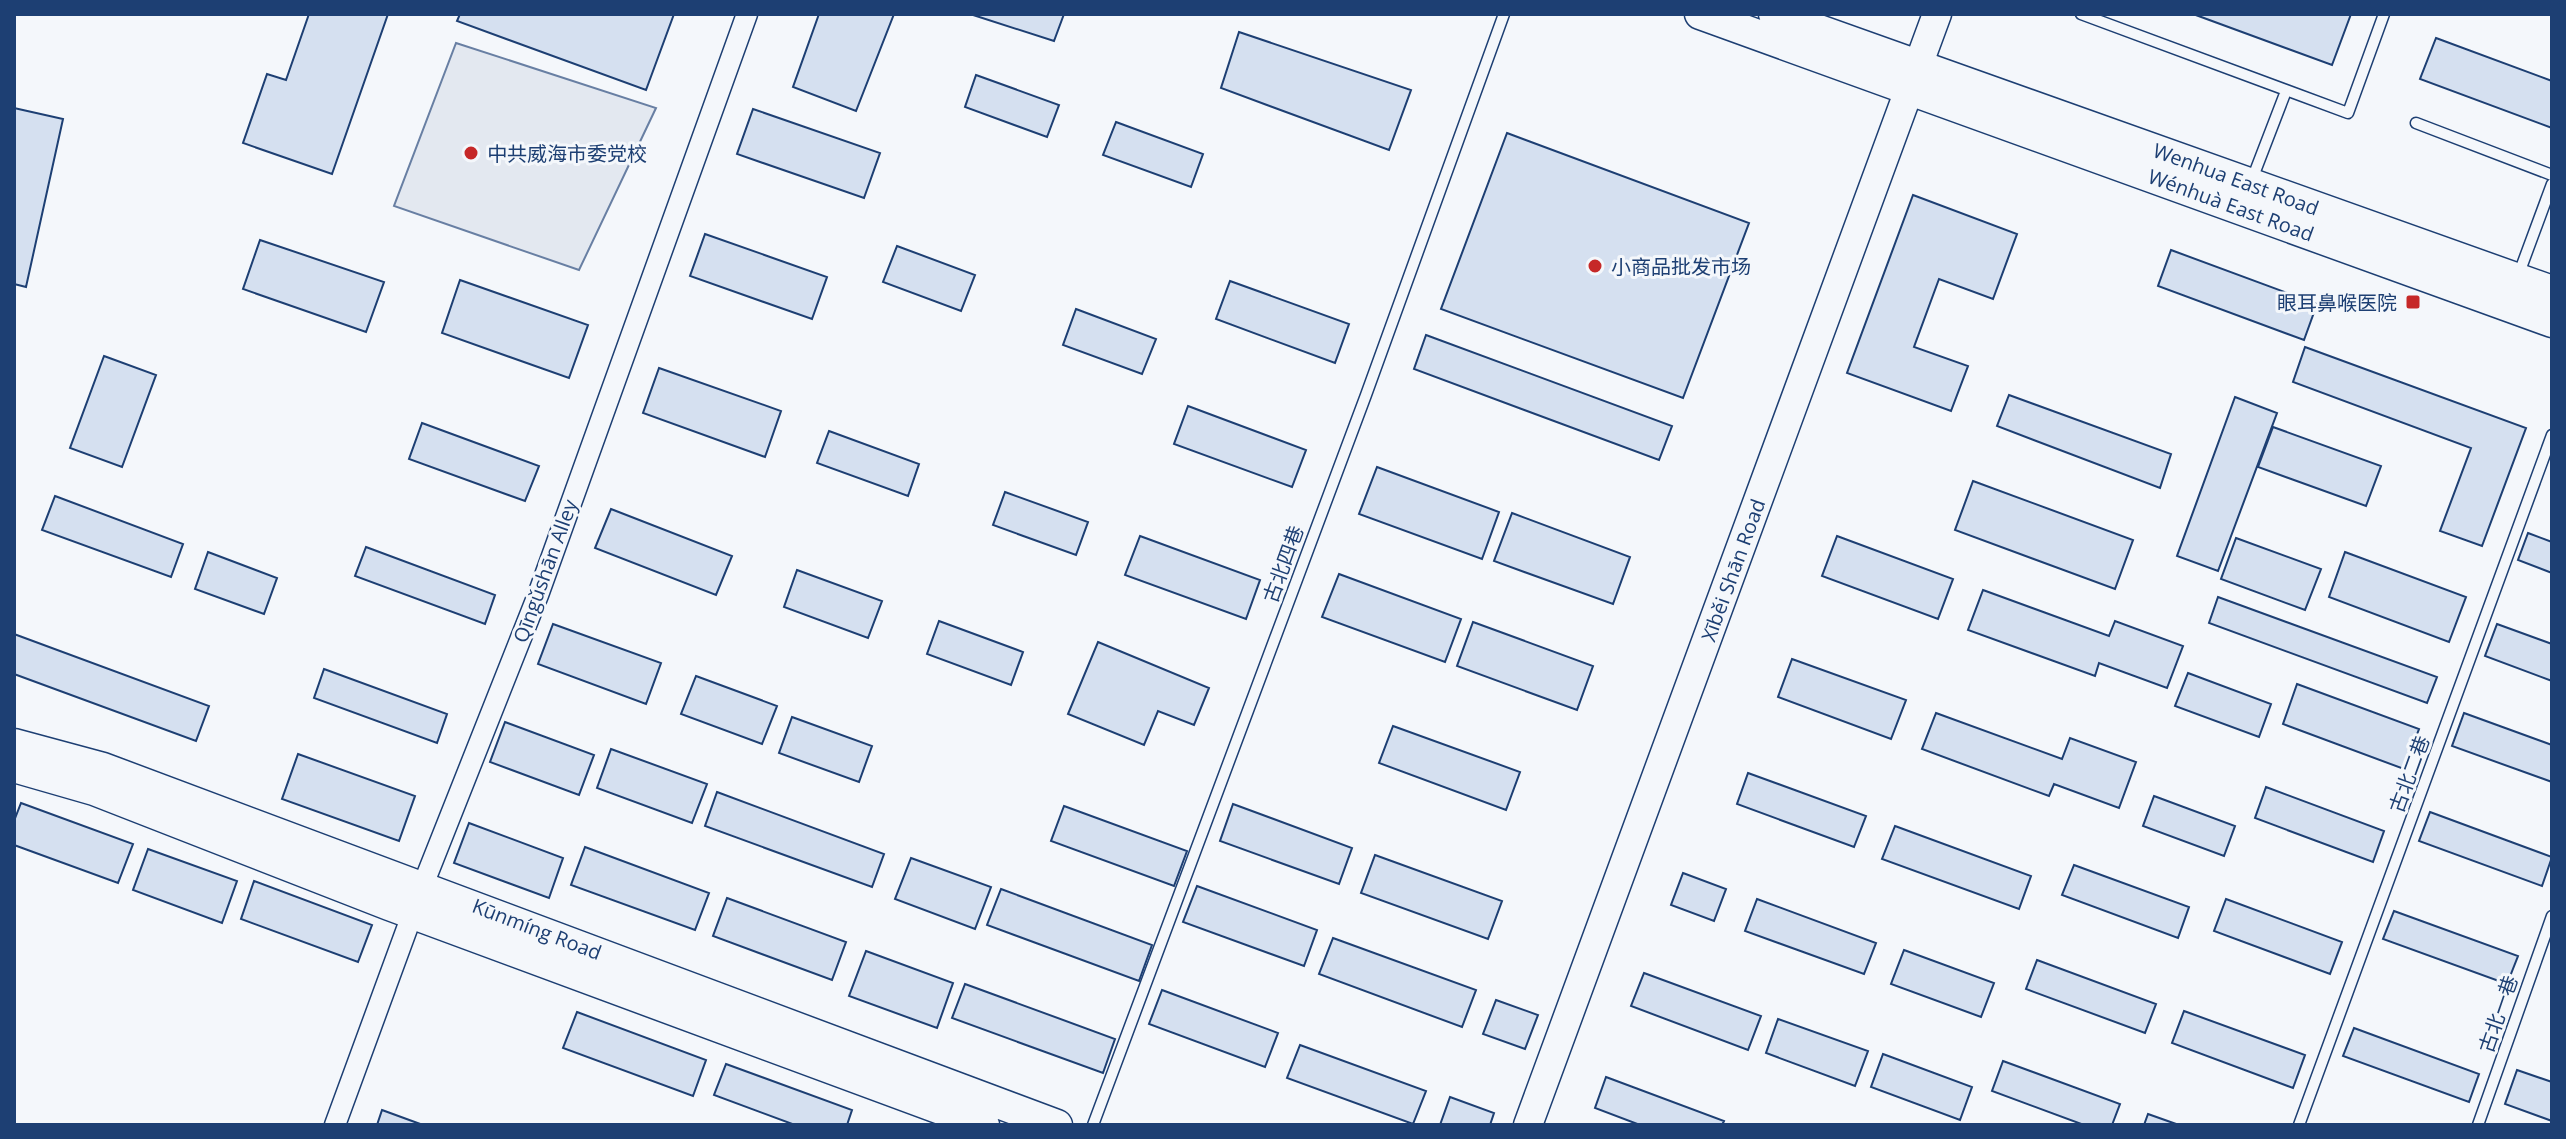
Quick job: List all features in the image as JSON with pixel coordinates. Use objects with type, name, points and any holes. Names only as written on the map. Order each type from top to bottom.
[{"type":"main road","points":[[1700,14],[1914,78]]},
{"type":"main road","points":[[1774,14],[1914,78]]},
{"type":"main road","name":"Xīběi Shān Road","points":[[1528,1125],[1937,14]]},
{"type":"main road","name":"Wenhua East Road","points":[[1914,78],[2250,184],[2552,291]]},
{"type":"main road","name":"Wénhuà East Road","points":[[1914,78],[2241,208],[2552,322]]},
{"type":"main road","name":"Kūnmíng Road","points":[[14,744],[103,768],[423,885],[996,1119]]},
{"type":"main road","name":"Kūnmíng Road","points":[[14,767],[94,790],[413,914],[996,1119],[1057,1125]]},
{"type":"street","name":"Qīngǔshān Alley","points":[[335,1125],[423,885],[538,595],[747,14]]},
{"type":"lane","name":"古北四巷","points":[[1093,1125],[1366,395],[1504,14]]},
{"type":"lane","points":[[2081,14],[2348,113],[2384,14]]},
{"type":"lane","points":[[2250,184],[2286,91]]},
{"type":"lane","points":[[2416,123],[2552,175]]},
{"type":"lane","points":[[2517,279],[2552,184]]},
{"type":"lane","name":"古北二巷","points":[[2299,1125],[2552,435]]},
{"type":"lane","name":"古北一巷","points":[[2478,1125],[2552,916]]},
{"type":"shaded area","points":[[456,43],[656,108],[579,270],[394,206]]},
{"type":"building","points":[[309,14],[388,14],[332,174],[243,143],[267,74],[286,80]]},
{"type":"building","points":[[460,14],[674,14],[646,90],[457,21]]},
{"type":"building","points":[[819,14],[894,14],[856,111],[793,87]]},
{"type":"building","points":[[970,14],[1064,14],[1054,41]]},
{"type":"building","points":[[2193,14],[2351,14],[2332,65]]},
{"type":"building","points":[[1239,32],[1411,90],[1389,150],[1221,88]]},
{"type":"building","points":[[2436,38],[2552,81],[2552,128],[2420,79]]},
{"type":"building","points":[[976,75],[1059,105],[1047,137],[965,107]]},
{"type":"building","points":[[14,108],[63,119],[26,287],[14,284]]},
{"type":"building","points":[[753,109],[880,153],[864,198],[737,154]]},
{"type":"building","points":[[1116,122],[1203,154],[1191,187],[1103,155]]},
{"type":"building","name":"小商品批发市场","points":[[1507,133],[1749,223],[1683,398],[1441,309]]},
{"type":"building","points":[[1913,195],[2017,234],[1993,299],[1939,279],[1914,347],[1968,366],[1951,411],[1847,373]]},
{"type":"building","points":[[705,234],[827,277],[812,319],[690,276]]},
{"type":"building","points":[[260,240],[384,282],[366,332],[243,289]]},
{"type":"building","points":[[897,246],[975,275],[961,311],[883,282]]},
{"type":"building","points":[[2171,250],[2317,304],[2304,340],[2158,286]]},
{"type":"building","points":[[460,280],[588,325],[569,378],[442,333]]},
{"type":"building","points":[[1230,281],[1349,324],[1335,363],[1216,319]]},
{"type":"building","points":[[1076,309],[1156,339],[1142,374],[1063,345]]},
{"type":"building","points":[[1426,335],[1672,426],[1659,460],[1414,369]]},
{"type":"building","points":[[2305,347],[2526,428],[2482,546],[2440,531],[2471,448],[2293,382]]},
{"type":"building","points":[[104,356],[156,375],[122,467],[70,448]]},
{"type":"building","points":[[659,368],[781,411],[765,457],[643,413]]},
{"type":"building","points":[[2009,395],[2171,454],[2160,488],[1997,426]]},
{"type":"building","points":[[2235,397],[2277,413],[2218,571],[2177,556]]},
{"type":"building","points":[[1188,406],[1306,450],[1292,487],[1174,444]]},
{"type":"building","points":[[422,423],[539,466],[525,501],[409,459]]},
{"type":"building","points":[[2273,427],[2381,466],[2366,506],[2258,467]]},
{"type":"building","points":[[829,431],[919,464],[908,496],[817,463]]},
{"type":"building","points":[[1377,467],[1499,512],[1482,559],[1359,514]]},
{"type":"building","points":[[1973,481],[2133,540],[2115,589],[1955,530]]},
{"type":"building","points":[[1005,492],[1088,522],[1076,555],[993,525]]},
{"type":"building","points":[[55,496],[183,544],[171,577],[42,530]]},
{"type":"building","points":[[611,509],[732,556],[716,595],[595,548]]},
{"type":"building","points":[[1512,513],[1630,557],[1613,604],[1494,561]]},
{"type":"building","points":[[2528,533],[2552,542],[2552,573],[2518,560]]},
{"type":"building","points":[[1140,536],[1260,580],[1246,619],[1125,575]]},
{"type":"building","points":[[1837,536],[1953,579],[1938,619],[1822,576]]},
{"type":"building","points":[[2236,538],[2321,569],[2305,610],[2221,579]]},
{"type":"building","points":[[366,547],[495,595],[485,624],[355,576]]},
{"type":"building","points":[[208,552],[277,578],[264,614],[195,589]]},
{"type":"building","points":[[2345,552],[2466,597],[2449,642],[2329,597]]},
{"type":"building","points":[[797,570],[882,601],[868,638],[784,607]]},
{"type":"building","points":[[1339,574],[1461,619],[1445,662],[1322,617]]},
{"type":"building","points":[[1983,590],[2109,636],[2115,621],[2183,646],[2167,688],[2099,663],[2095,676],[1968,630]]},
{"type":"building","points":[[2218,597],[2437,677],[2427,703],[2209,623]]},
{"type":"building","points":[[939,621],[1023,652],[1011,685],[927,654]]},
{"type":"building","points":[[1473,622],[1593,666],[1577,710],[1457,666]]},
{"type":"building","points":[[553,624],[661,663],[646,704],[538,664]]},
{"type":"building","points":[[2497,624],[2552,644],[2552,681],[2485,656]]},
{"type":"building","points":[[14,634],[209,706],[196,741],[14,674]]},
{"type":"building","points":[[1098,642],[1209,688],[1194,725],[1158,711],[1144,745],[1068,714]]},
{"type":"building","points":[[1792,659],[1906,700],[1891,739],[1778,697]]},
{"type":"building","points":[[324,669],[447,714],[437,743],[314,698]]},
{"type":"building","points":[[2188,673],[2271,704],[2259,737],[2175,706]]},
{"type":"building","points":[[696,676],[777,706],[762,744],[681,714]]},
{"type":"building","points":[[2297,684],[2419,729],[2404,769],[2283,724]]},
{"type":"building","points":[[1936,713],[2062,759],[2070,738],[2136,762],[2119,808],[2054,784],[2049,796],[1922,749]]},
{"type":"building","points":[[2464,713],[2552,745],[2552,782],[2452,746]]},
{"type":"building","points":[[792,717],[872,746],[859,782],[779,753]]},
{"type":"building","points":[[505,722],[594,755],[579,795],[490,762]]},
{"type":"building","points":[[1393,726],[1520,772],[1506,810],[1379,763]]},
{"type":"building","points":[[611,749],[707,784],[692,823],[597,788]]},
{"type":"building","points":[[298,754],[415,796],[399,841],[282,799]]},
{"type":"building","points":[[1748,773],[1866,816],[1854,847],[1737,804]]},
{"type":"building","points":[[2266,787],[2384,831],[2373,862],[2255,818]]},
{"type":"building","points":[[717,792],[884,854],[872,887],[705,826]]},
{"type":"building","points":[[2154,796],[2235,826],[2224,856],[2143,826]]},
{"type":"building","points":[[21,803],[133,844],[118,883],[14,845],[14,821]]},
{"type":"building","points":[[1233,804],[1352,848],[1339,884],[1220,841]]},
{"type":"building","points":[[1064,806],[1187,851],[1174,886],[1051,841]]},
{"type":"building","points":[[2430,812],[2552,857],[2542,886],[2419,841]]},
{"type":"building","points":[[469,823],[563,858],[549,898],[454,863]]},
{"type":"building","points":[[1895,826],[2031,876],[2019,909],[1882,859]]},
{"type":"building","points":[[585,847],[709,893],[695,930],[571,885]]},
{"type":"building","points":[[148,849],[237,881],[222,923],[133,890]]},
{"type":"building","points":[[1375,855],[1502,901],[1488,939],[1361,893]]},
{"type":"building","points":[[911,858],[991,887],[975,929],[895,899]]},
{"type":"building","points":[[2074,865],[2189,907],[2178,938],[2062,895]]},
{"type":"building","points":[[1683,873],[1726,889],[1714,921],[1671,905]]},
{"type":"building","points":[[254,881],[372,925],[358,962],[241,919]]},
{"type":"building","points":[[1197,886],[1317,930],[1304,966],[1183,922]]},
{"type":"building","points":[[1001,889],[1152,945],[1139,981],[987,925]]},
{"type":"building","points":[[727,898],[846,942],[832,980],[713,936]]},
{"type":"building","points":[[1757,899],[1876,943],[1864,974],[1745,931]]},
{"type":"building","points":[[2226,899],[2342,942],[2330,974],[2214,931]]},
{"type":"building","points":[[2394,911],[2518,956],[2507,984],[2383,939]]},
{"type":"building","points":[[1333,938],[1476,990],[1462,1027],[1319,974]]},
{"type":"building","points":[[1904,950],[1994,983],[1981,1017],[1891,984]]},
{"type":"building","points":[[866,951],[953,983],[937,1028],[849,996]]},
{"type":"building","points":[[2037,960],[2156,1004],[2145,1033],[2026,989]]},
{"type":"building","points":[[1644,973],[1761,1016],[1748,1050],[1631,1006]]},
{"type":"building","points":[[965,984],[1115,1039],[1103,1073],[952,1018]]},
{"type":"building","points":[[1162,990],[1278,1033],[1265,1067],[1149,1024]]},
{"type":"building","points":[[1496,1000],[1538,1015],[1525,1049],[1483,1034]]},
{"type":"building","points":[[2184,1011],[2305,1055],[2293,1088],[2172,1043]]},
{"type":"building","points":[[577,1012],[706,1060],[693,1096],[563,1048]]},
{"type":"building","points":[[1778,1019],[1868,1051],[1855,1086],[1766,1053]]},
{"type":"building","points":[[2354,1028],[2479,1074],[2469,1102],[2343,1056]]},
{"type":"building","points":[[1300,1045],[1426,1091],[1413,1124],[1287,1078]]},
{"type":"building","points":[[1883,1054],[1972,1087],[1960,1120],[1871,1087]]},
{"type":"building","points":[[2003,1061],[2120,1104],[2112,1125],[2084,1125],[1992,1091]]},
{"type":"building","points":[[726,1064],[852,1110],[847,1125],[795,1125],[714,1095]]},
{"type":"building","points":[[2517,1070],[2552,1082],[2552,1121],[2505,1104]]},
{"type":"building","points":[[1606,1077],[1724,1121],[1722,1125],[1640,1125],[1595,1108]]},
{"type":"building","points":[[1450,1097],[1494,1113],[1490,1125],[1440,1125]]},
{"type":"building","points":[[382,1110],[423,1125],[377,1125]]},
{"type":"building","points":[[2148,1114],[2179,1125],[2144,1125]]},
{"type":"place","name":"中共威海市委党校","points":[[471,153]]},
{"type":"place","name":"小商品批发市场","points":[[1595,266]]},
{"type":"place","name":"眼耳鼻喉医院","points":[[2413,302]]}]
